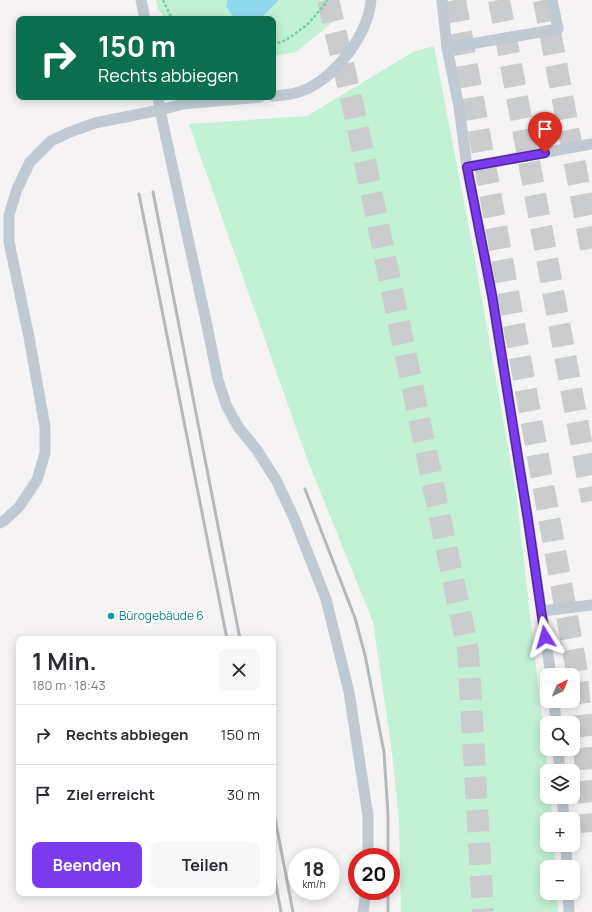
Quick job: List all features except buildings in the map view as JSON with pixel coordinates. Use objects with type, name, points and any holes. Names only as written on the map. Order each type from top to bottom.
[{"type":"lane","points":[[141,0],[144,16]]},
{"type":"lane","points":[[276,96],[290,94],[308,89],[325,77],[339,64],[352,49],[362,31],[370,8],[371,0]]},
{"type":"lane","points":[[442,0],[447,48],[459,107],[467,167],[492,295],[550,668]]},
{"type":"lane","points":[[447,48],[558,29],[552,0]]},
{"type":"lane","points":[[158,100],[218,380],[227,407],[239,428],[257,450],[276,480],[294,518],[326,599],[349,692],[368,816],[368,848]]},
{"type":"lane","points":[[0,523],[19,507],[37,480],[45,453],[45,427],[29,336],[9,242],[9,215],[17,189],[30,162],[51,141],[95,123],[183,104],[227,100]]},
{"type":"lane","points":[[467,167],[592,144]]},
{"type":"lane","points":[[542,611],[592,605]]},
{"type":"lane","points":[[363,912],[365,900]]},
{"type":"lane","points":[[568,900],[569,912]]},
{"type":"path","points":[[163,0],[171,16]]},
{"type":"path","points":[[276,44],[286,40],[307,25],[327,0]]},
{"type":"green space","points":[[156,0],[227,0],[226,7],[233,16],[164,16],[158,9]]},
{"type":"green space","points":[[279,0],[340,0],[335,20],[296,52],[276,55],[276,16],[263,16]]},
{"type":"green space","points":[[434,46],[474,254],[516,492],[542,716],[540,716],[540,756],[546,756],[547,764],[540,764],[540,804],[551,804],[552,812],[540,812],[540,852],[555,852],[555,860],[540,860],[540,900],[557,900],[558,912],[401,912],[399,819],[392,752],[373,622],[307,459],[189,124],[307,116],[413,52]]},
{"type":"water","points":[[227,0],[279,0],[263,16],[233,16],[226,7]]},
{"type":"tunnel","points":[[328,0],[355,115],[468,650],[483,912]]},
{"type":"tunnel","points":[[455,0],[576,666],[592,832]]},
{"type":"tunnel","points":[[499,0],[592,501]]},
{"type":"tunnel","points":[[544,0],[592,254]]},
{"type":"railway","points":[[153,192],[239,636]]},
{"type":"railway","points":[[139,194],[226,636]]},
{"type":"railway","points":[[305,489],[355,618],[365,655],[384,752],[388,815],[388,848]]},
{"type":"railway","points":[[276,824],[293,912]]},
{"type":"railway","points":[[276,885],[281,912]]},
{"type":"railway","points":[[388,900],[388,912]]},
{"type":"place","name":"Bürogebäude 6","points":[[111,616]]},
{"type":"route","points":[[545,153],[467,167],[492,295],[545,637]]}]
